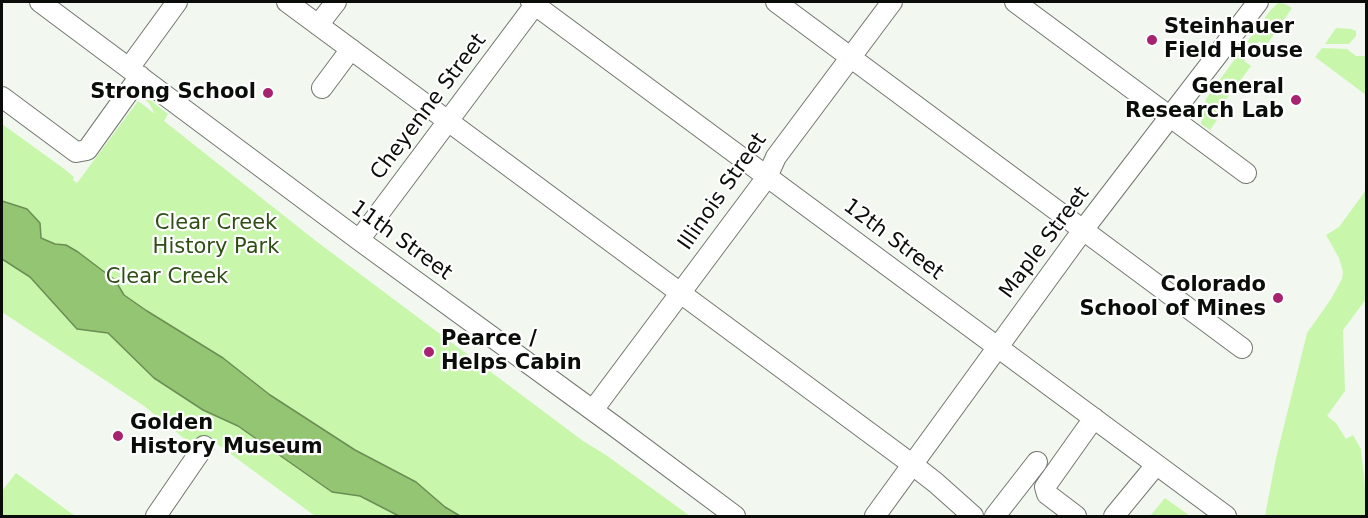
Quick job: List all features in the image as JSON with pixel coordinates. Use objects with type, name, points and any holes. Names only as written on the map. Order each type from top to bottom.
[{"type":"street","name":"11th Street","points":[[40,2],[735,516]]},
{"type":"street","points":[[2,97],[76,152],[87,150],[177,2]]},
{"type":"street","points":[[287,2],[913,465],[973,516]]},
{"type":"street","points":[[318,25],[336,2]]},
{"type":"street","name":"Cheyenne Street","points":[[359,240],[534,2]]},
{"type":"street","name":"12th Street","points":[[534,2],[1226,516]]},
{"type":"street","points":[[776,2],[1242,348]]},
{"type":"street","name":"Illinois Street","points":[[593,410],[767,177],[776,157],[892,2]]},
{"type":"street","points":[[1015,2],[1245,172]]},
{"type":"street","name":"Maple Street","points":[[875,516],[1083,230],[1258,2]]},
{"type":"street","points":[[322,87],[351,49]]},
{"type":"street","points":[[1076,516],[1047,494],[1045,487],[1094,418]]},
{"type":"street","points":[[156,516],[204,446]]},
{"type":"street","points":[[995,516],[1037,462]]},
{"type":"street","points":[[1114,516],[1156,465]]},
{"type":"green space","points":[[1278,3],[1292,8],[1266,46],[1259,41],[1255,47],[1247,42],[1270,11]]},
{"type":"green space","points":[[1336,28],[1356,31],[1356,36],[1349,44],[1325,44]]},
{"type":"green space","points":[[1322,48],[1347,49],[1356,56],[1366,56],[1366,95],[1315,57]]},
{"type":"green space","points":[[1242,49],[1249,54],[1244,61],[1251,66],[1213,117],[1217,120],[1210,130],[1201,124],[1206,99]]},
{"type":"green space","name":"Clear Creek","points":[[144,95],[168,114],[164,121],[316,241],[583,441],[690,516],[315,516],[217,444],[186,440],[144,406],[2,312],[2,124],[63,168],[74,177],[73,180],[77,183],[138,101],[155,114],[149,103],[141,97]]},
{"type":"green space","points":[[1366,190],[1366,299],[1343,330],[1345,391],[1327,416],[1336,423],[1346,439],[1353,435],[1361,449],[1366,516],[1265,516],[1276,458],[1307,333],[1342,279],[1343,272],[1339,258],[1326,235],[1339,227]]},
{"type":"green space","points":[[16,473],[75,516],[2,515],[2,491]]},
{"type":"green space","points":[[1165,498],[1190,516],[1150,516]]},
{"type":"shaded area","name":"Clear Creek","points":[[2,201],[27,209],[40,223],[41,238],[55,244],[66,245],[78,252],[115,280],[124,295],[147,311],[223,358],[270,395],[355,450],[416,482],[445,507],[460,516],[399,516],[360,496],[332,492],[238,426],[203,410],[154,378],[108,333],[77,329],[30,277],[2,259]]},
{"type":"place","name":"Steinhauer Field House","points":[[1152,40]]},
{"type":"place","name":"Strong School","points":[[268,93]]},
{"type":"place","name":"General Research Lab","points":[[1296,100]]},
{"type":"place","name":"Colorado School of Mines","points":[[1278,298]]},
{"type":"place","name":"Pearce / Helps Cabin","points":[[429,352]]},
{"type":"place","name":"Golden History Museum","points":[[118,436]]},
{"type":"park label","name":"Clear Creek History Park","points":[[216,236]]}]
